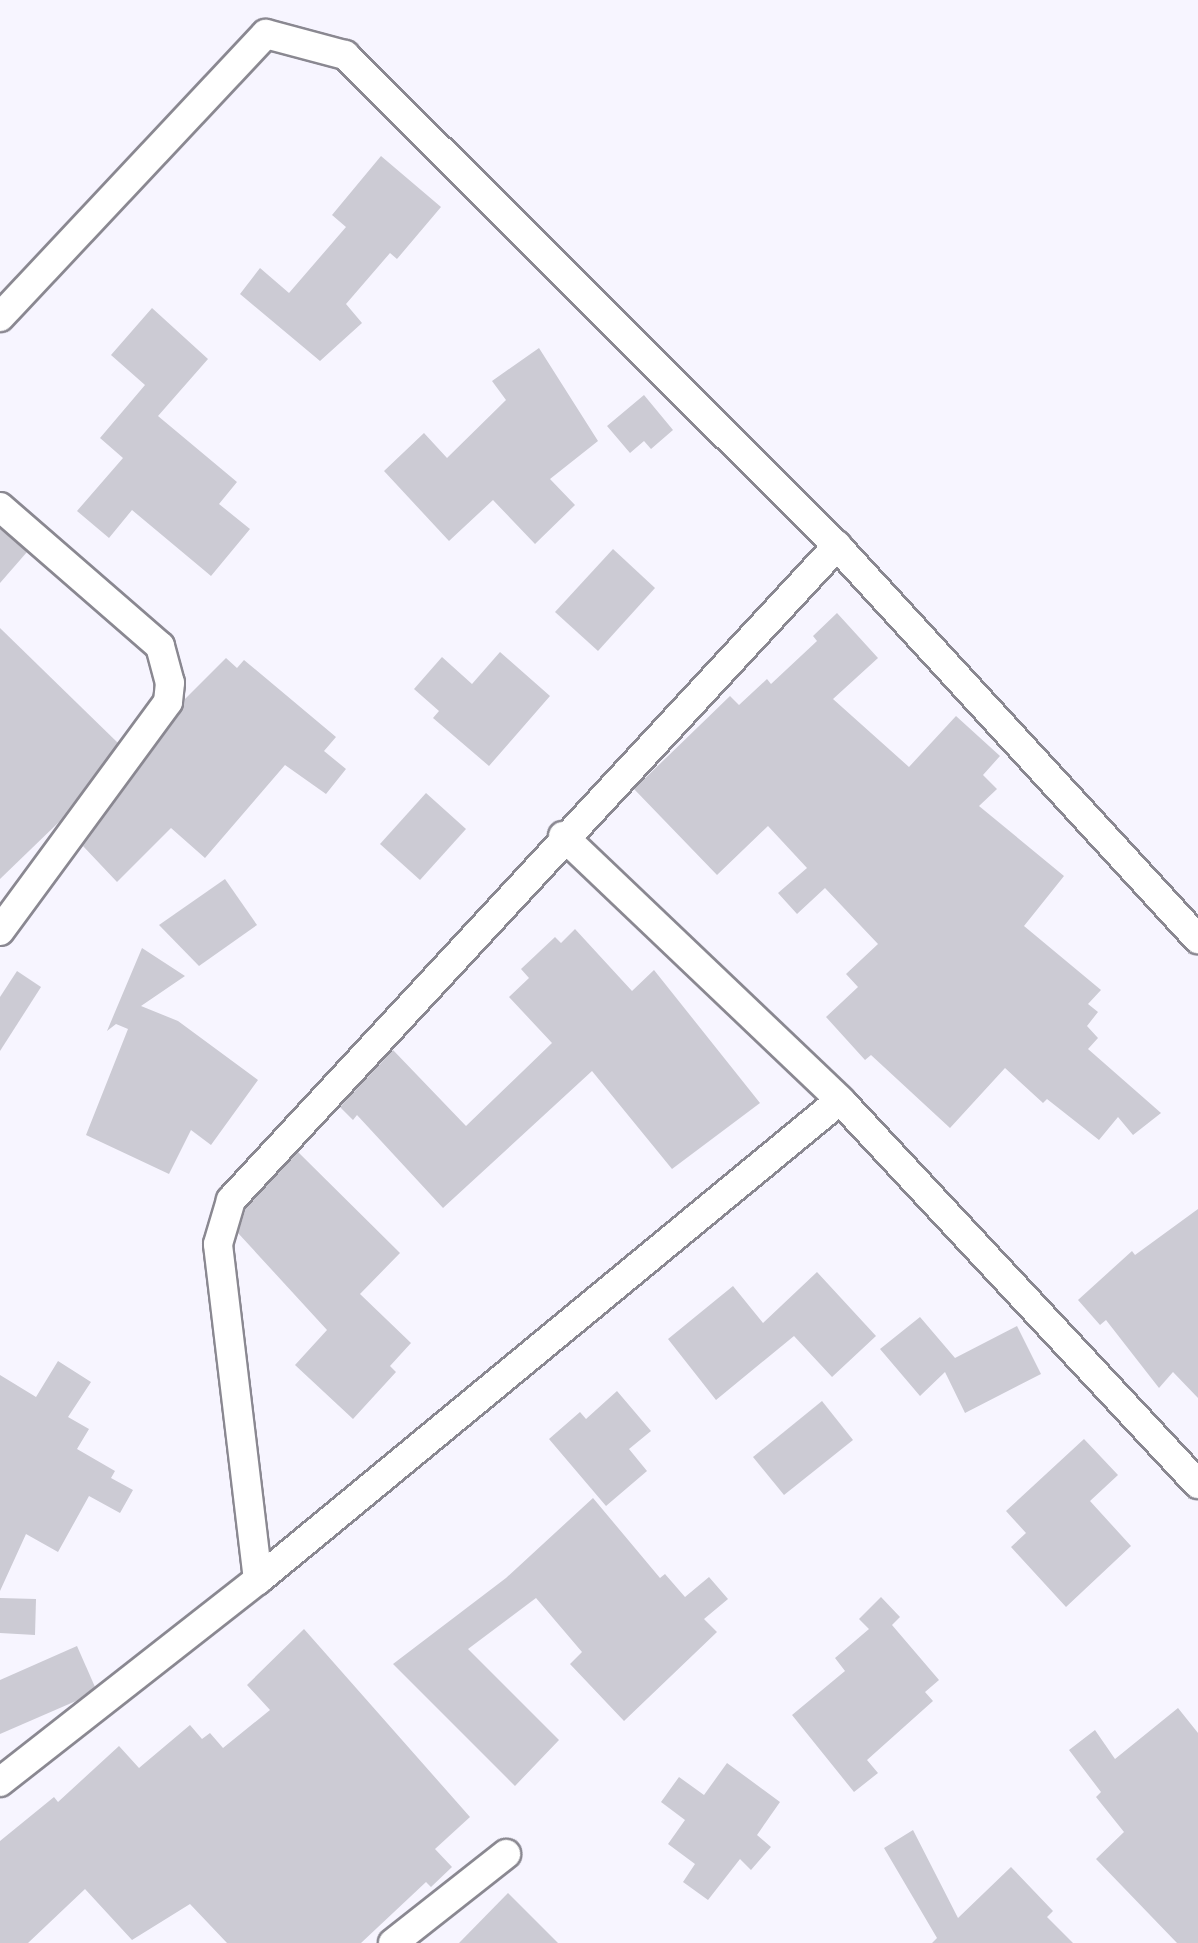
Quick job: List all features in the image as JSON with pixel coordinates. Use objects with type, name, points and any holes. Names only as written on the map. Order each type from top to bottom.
[{"type":"street","points":[[0,317],[266,34],[334,51],[355,65],[837,546],[1198,939]]},
{"type":"street","points":[[0,507],[160,646],[170,683],[168,702],[0,931]]},
{"type":"street","points":[[258,1580],[218,1244],[231,1200],[564,836],[837,546]]},
{"type":"street","points":[[564,836],[840,1100],[1198,1484]]},
{"type":"street","points":[[0,1782],[258,1580],[840,1100]]},
{"type":"street","points":[[393,1943],[506,1854]]},
{"type":"building","points":[[381,156],[441,207],[397,259],[390,253],[346,304],[362,323],[320,361],[240,294],[260,268],[289,293],[346,227],[332,215]]},
{"type":"building","points":[[152,308],[208,359],[158,416],[237,482],[219,504],[250,529],[211,576],[132,510],[109,538],[77,511],[123,458],[100,438],[145,385],[111,355]]},
{"type":"building","points":[[539,348],[598,441],[550,479],[575,505],[535,544],[493,500],[449,541],[384,471],[424,433],[447,458],[506,400],[492,381]]},
{"type":"building","points":[[644,395],[673,430],[651,449],[644,441],[630,453],[607,426]]},
{"type":"building","points":[[0,529],[27,552],[0,583]]},
{"type":"building","points":[[613,549],[655,588],[598,651],[555,612]]},
{"type":"building","points":[[837,613],[878,658],[833,699],[909,767],[956,716],[1000,756],[983,775],[997,789],[979,806],[1064,876],[1024,926],[1101,990],[1088,1004],[1098,1012],[1087,1026],[1098,1038],[1088,1049],[1161,1113],[1133,1135],[1118,1117],[1099,1140],[1047,1099],[1043,1103],[1005,1068],[950,1128],[871,1055],[865,1060],[826,1017],[858,987],[846,974],[878,944],[825,888],[797,914],[778,893],[807,868],[768,826],[717,875],[634,789],[730,696],[739,705],[767,679],[771,684],[817,641],[813,636]]},
{"type":"building","points":[[0,628],[118,743],[59,822],[0,879]]},
{"type":"building","points":[[500,652],[550,696],[489,766],[433,718],[439,711],[414,689],[442,657],[472,684]]},
{"type":"building","points":[[226,658],[237,668],[244,660],[336,737],[324,751],[346,769],[326,794],[285,765],[205,858],[171,828],[117,882],[83,846],[181,712],[185,699]]},
{"type":"building","points":[[426,793],[466,829],[420,880],[380,844]]},
{"type":"building","points":[[225,879],[257,925],[199,966],[159,925]]},
{"type":"building","points":[[575,929],[632,991],[654,970],[760,1103],[672,1169],[592,1071],[443,1208],[357,1115],[353,1120],[340,1107],[393,1050],[466,1126],[552,1043],[509,997],[529,978],[521,969],[555,937],[561,943]]},
{"type":"building","points":[[142,948],[185,976],[141,1006],[178,1021],[258,1080],[211,1145],[191,1130],[169,1174],[86,1135],[128,1029],[116,1024],[107,1031]]},
{"type":"building","points":[[17,971],[41,987],[0,1051],[0,997]]},
{"type":"building","points":[[298,1152],[400,1253],[360,1294],[411,1343],[390,1366],[396,1372],[353,1419],[295,1365],[327,1330],[238,1233],[246,1208]]},
{"type":"building","points":[[1198,1209],[1198,1398],[1173,1372],[1159,1388],[1106,1320],[1100,1325],[1078,1300],[1132,1251],[1135,1255]]},
{"type":"building","points":[[817,1272],[876,1336],[832,1377],[794,1336],[716,1400],[668,1339],[733,1286],[763,1323]]},
{"type":"building","points":[[920,1317],[955,1358],[1017,1326],[1041,1374],[965,1413],[945,1372],[920,1396],[880,1349]]},
{"type":"building","points":[[58,1361],[91,1382],[68,1417],[89,1429],[77,1449],[115,1471],[111,1478],[133,1490],[120,1513],[89,1496],[58,1552],[26,1534],[0,1591],[0,1375],[36,1397]]},
{"type":"building","points":[[617,1391],[651,1431],[629,1449],[647,1471],[606,1506],[549,1439],[580,1412],[586,1419]]},
{"type":"building","points":[[822,1401],[853,1440],[784,1495],[753,1457]]},
{"type":"building","points":[[1084,1439],[1118,1475],[1090,1501],[1131,1546],[1066,1607],[1011,1547],[1026,1533],[1006,1511]]},
{"type":"building","points":[[593,1498],[660,1578],[665,1574],[685,1597],[709,1577],[728,1599],[704,1619],[717,1632],[624,1721],[570,1664],[582,1652],[536,1598],[468,1649],[559,1740],[515,1786],[393,1664],[506,1578]]},
{"type":"building","points":[[881,1597],[900,1617],[892,1625],[939,1680],[925,1692],[933,1701],[867,1760],[878,1773],[854,1792],[792,1715],[845,1671],[835,1658],[869,1629],[859,1619]]},
{"type":"building","points":[[0,1598],[36,1599],[35,1635],[0,1633]]},
{"type":"building","points":[[304,1629],[470,1817],[435,1849],[452,1867],[431,1887],[426,1882],[361,1943],[227,1943],[190,1904],[132,1940],[85,1889],[28,1943],[0,1943],[0,1841],[54,1797],[58,1802],[119,1746],[139,1768],[190,1725],[202,1739],[210,1733],[223,1748],[270,1710],[247,1685]]},
{"type":"building","points":[[77,1646],[95,1687],[76,1701],[0,1734],[0,1680]]},
{"type":"building","points":[[1178,1708],[1198,1733],[1198,1943],[1177,1943],[1096,1859],[1124,1832],[1096,1797],[1101,1792],[1069,1750],[1095,1730],[1115,1759]]},
{"type":"building","points":[[727,1763],[780,1802],[757,1835],[771,1847],[751,1870],[740,1859],[708,1900],[683,1882],[695,1864],[668,1844],[685,1820],[661,1802],[679,1777],[704,1795]]},
{"type":"building","points":[[913,1830],[958,1918],[1011,1867],[1053,1911],[1047,1917],[1073,1943],[932,1943],[937,1938],[884,1848]]},
{"type":"building","points":[[508,1893],[558,1943],[459,1943]]}]
